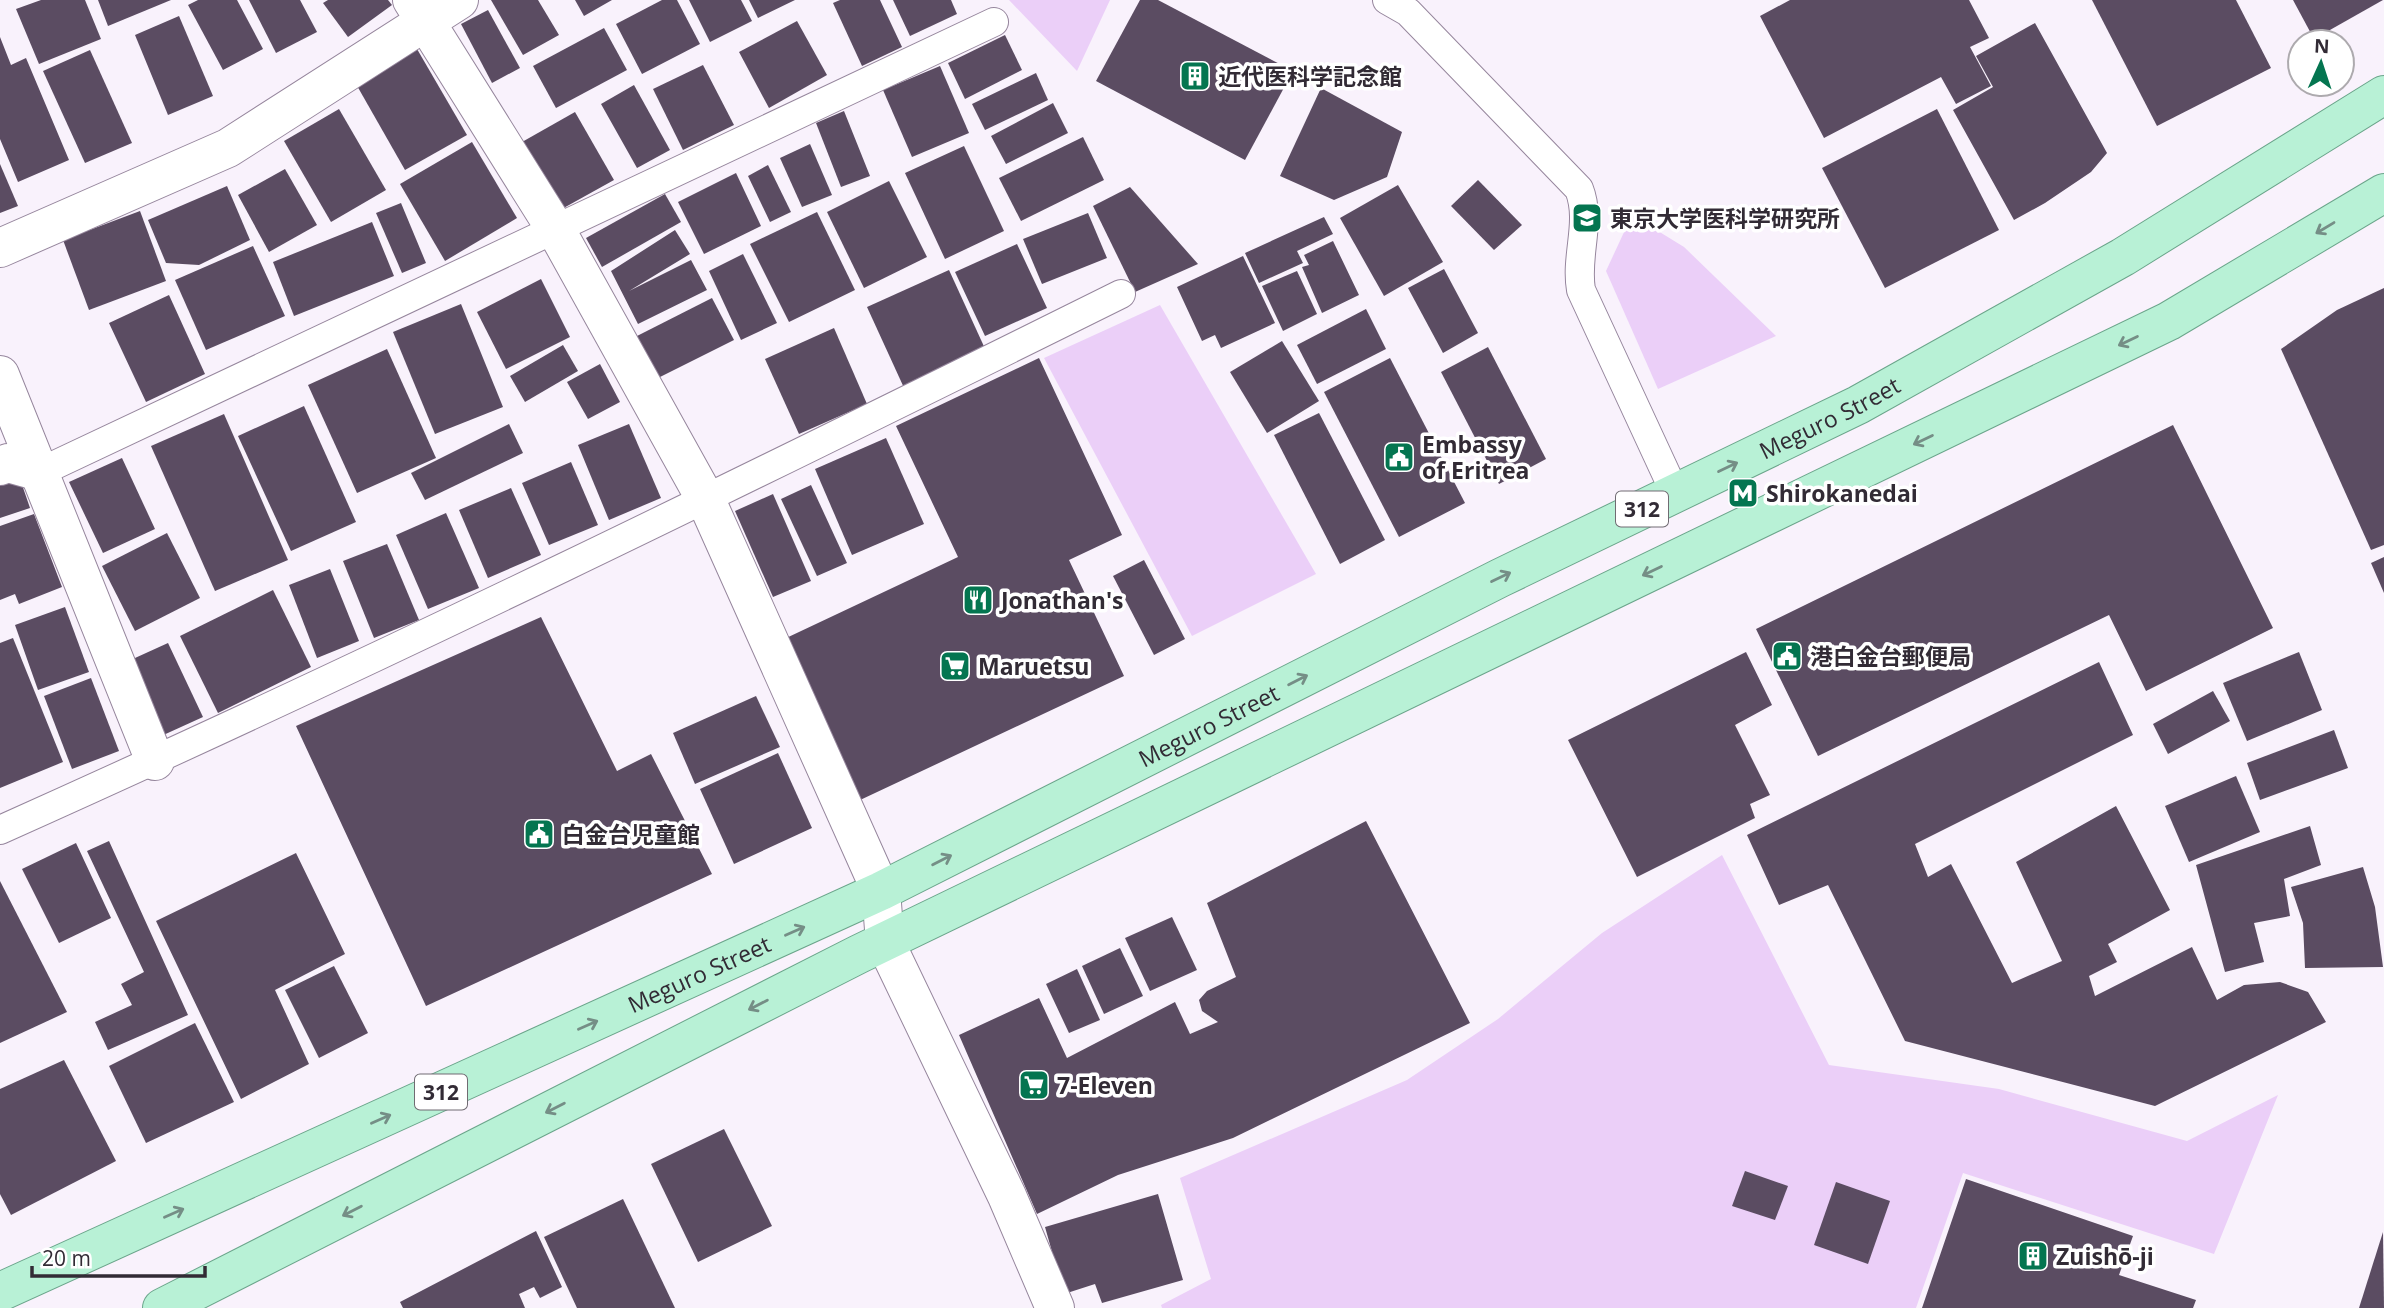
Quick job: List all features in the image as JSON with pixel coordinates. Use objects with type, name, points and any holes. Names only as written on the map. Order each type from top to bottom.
[{"type":"main road","name":"Meguro Street","points":[[0,1292],[881,891],[1500,578],[1858,405],[2123,257],[2384,95]]},
{"type":"main road","name":"312","points":[[162,1308],[885,942],[2169,321],[2384,193]]},
{"type":"main road","points":[[1675,493],[1699,549]]},
{"type":"street","points":[[0,248],[228,148],[418,10],[459,0]]},
{"type":"street","points":[[418,10],[556,230],[706,500],[881,891],[885,942],[1007,1196],[1055,1308]]},
{"type":"street","points":[[0,375],[155,761]]},
{"type":"street","points":[[0,466],[8,463],[40,471]]},
{"type":"lane","points":[[1387,0],[1408,12],[1579,188],[1585,203],[1578,273],[1581,290],[1675,493]]},
{"type":"lane","points":[[40,471],[994,22]]},
{"type":"lane","points":[[0,830],[155,761],[706,500],[1121,294]]},
{"type":"shaded area","points":[[1009,0],[1110,0],[1077,71]]},
{"type":"shaded area","points":[[1632,215],[1684,247],[1776,336],[1658,389],[1606,271]]},
{"type":"shaded area","points":[[1160,305],[1316,574],[1192,636],[1044,358]]},
{"type":"shaded area","points":[[1722,855],[1829,1065],[1999,1089],[2187,1141],[2278,1095],[2214,1254],[1963,1173],[1916,1308],[1162,1308],[1161,1305],[1211,1279],[1180,1178],[1407,1080],[1498,1019],[1602,933]]},
{"type":"building","points":[[41,0],[85,0],[101,39],[39,64],[16,9]]},
{"type":"building","points":[[98,0],[171,0],[108,26]]},
{"type":"building","points":[[198,0],[237,0],[263,49],[223,70],[188,5]]},
{"type":"building","points":[[249,0],[300,0],[317,32],[276,53]]},
{"type":"building","points":[[328,0],[388,0],[392,5],[348,37],[323,3]]},
{"type":"building","points":[[491,0],[538,0],[559,35],[523,55]]},
{"type":"building","points":[[575,0],[612,0],[584,16]]},
{"type":"building","points":[[662,0],[677,0],[700,44],[642,74],[616,24]]},
{"type":"building","points":[[689,0],[741,0],[752,21],[710,42]]},
{"type":"building","points":[[749,0],[795,0],[758,18]]},
{"type":"building","points":[[840,0],[880,0],[902,47],[862,66],[833,3]]},
{"type":"building","points":[[893,0],[951,0],[957,14],[910,36]]},
{"type":"building","name":"近代医科学記念館","points":[[1140,0],[1158,0],[1293,71],[1245,160],[1096,81]]},
{"type":"building","points":[[1790,0],[1969,0],[1989,38],[1970,47],[1991,86],[1956,104],[1941,77],[1824,138],[1760,16]]},
{"type":"building","points":[[2092,0],[2236,0],[2271,68],[2157,126]]},
{"type":"building","points":[[2293,0],[2383,0],[2333,28],[2308,28]]},
{"type":"building","points":[[488,10],[520,68],[492,83],[461,24]]},
{"type":"building","points":[[179,16],[213,96],[168,115],[135,35]]},
{"type":"building","points":[[797,21],[827,75],[769,108],[739,52]]},
{"type":"building","points":[[2035,23],[2107,153],[2091,172],[2014,220],[1953,110],[1993,87],[1976,56]]},
{"type":"building","points":[[604,28],[627,70],[556,108],[533,66]]},
{"type":"building","points":[[1005,35],[1022,70],[965,99],[948,63]]},
{"type":"building","points":[[0,37],[11,65],[26,58],[69,160],[18,182],[0,139]]},
{"type":"building","points":[[417,49],[467,135],[405,170],[356,84]]},
{"type":"building","points":[[90,50],[132,143],[85,163],[43,71]]},
{"type":"building","points":[[703,65],[734,125],[683,150],[653,89]]},
{"type":"building","points":[[940,66],[969,133],[912,157],[883,90]]},
{"type":"building","points":[[1036,73],[1048,100],[985,130],[972,104]]},
{"type":"building","points":[[634,85],[670,150],[637,168],[601,104]]},
{"type":"building","points":[[1321,88],[1402,132],[1387,177],[1334,200],[1280,176]]},
{"type":"building","points":[[1053,103],[1068,133],[1006,164],[991,136]]},
{"type":"building","points":[[339,109],[386,190],[331,222],[284,141]]},
{"type":"building","points":[[1937,109],[1999,230],[1885,288],[1822,168]]},
{"type":"building","points":[[844,111],[870,176],[841,187],[816,123]]},
{"type":"building","points":[[575,112],[614,180],[560,210],[522,142]]},
{"type":"building","points":[[1083,137],[1104,180],[1021,221],[999,178]]},
{"type":"building","points":[[472,142],[517,218],[445,261],[400,184]]},
{"type":"building","points":[[810,144],[832,195],[802,207],[780,158]]},
{"type":"building","points":[[964,146],[1004,231],[945,259],[905,173]]},
{"type":"building","points":[[0,164],[18,206],[0,213]]},
{"type":"building","points":[[768,165],[791,212],[770,222],[748,176]]},
{"type":"building","points":[[285,169],[317,225],[269,252],[238,195]]},
{"type":"building","points":[[736,173],[761,226],[704,254],[678,202]]},
{"type":"building","points":[[1478,180],[1522,225],[1494,250],[1451,206]]},
{"type":"building","points":[[889,181],[927,257],[864,288],[827,212]]},
{"type":"building","points":[[1398,185],[1443,262],[1384,296],[1340,218]]},
{"type":"building","points":[[227,186],[250,240],[199,265],[166,263],[148,220]]},
{"type":"building","points":[[1130,187],[1198,264],[1135,292],[1093,206]]},
{"type":"building","points":[[665,194],[681,222],[602,267],[586,238]]},
{"type":"building","points":[[401,203],[426,263],[402,273],[376,213]]},
{"type":"building","points":[[140,211],[166,281],[89,310],[63,240]]},
{"type":"building","points":[[817,212],[855,290],[789,322],[750,244]]},
{"type":"building","points":[[1088,213],[1107,258],[1042,284],[1023,239]]},
{"type":"building","points":[[1324,217],[1333,234],[1297,251],[1303,263],[1259,283],[1245,253]]},
{"type":"building","points":[[372,222],[394,276],[294,316],[273,262]]},
{"type":"building","points":[[675,230],[690,254],[629,291],[691,260],[707,290],[638,324],[611,271]]},
{"type":"building","points":[[1333,241],[1359,295],[1322,313],[1302,267],[1309,265],[1304,255]]},
{"type":"building","points":[[1017,244],[1047,308],[985,336],[955,272]]},
{"type":"building","points":[[253,246],[285,316],[206,350],[175,280]]},
{"type":"building","points":[[743,254],[777,323],[741,340],[709,271]]},
{"type":"building","points":[[1243,256],[1275,323],[1221,348],[1215,335],[1202,341],[1177,287]]},
{"type":"building","points":[[1444,269],[1478,333],[1443,353],[1408,288]]},
{"type":"building","points":[[949,270],[987,353],[905,390],[867,307]]},
{"type":"building","points":[[1297,271],[1317,314],[1283,331],[1262,286]]},
{"type":"building","points":[[541,279],[570,337],[506,369],[477,312]]},
{"type":"building","points":[[2384,288],[2384,545],[2371,550],[2281,349],[2337,310]]},
{"type":"building","points":[[169,295],[205,374],[146,402],[109,323]]},
{"type":"building","points":[[712,298],[734,340],[658,378],[637,336]]},
{"type":"building","points":[[461,304],[503,407],[435,434],[393,332]]},
{"type":"building","points":[[1366,309],[1386,349],[1317,384],[1297,345]]},
{"type":"building","points":[[834,328],[867,404],[799,434],[765,359]]},
{"type":"building","points":[[1282,341],[1319,401],[1267,433],[1230,372]]},
{"type":"building","points":[[563,345],[578,371],[525,402],[510,376]]},
{"type":"building","points":[[1488,347],[1546,459],[1499,484],[1441,372]]},
{"type":"building","points":[[387,349],[436,458],[357,493],[308,385]]},
{"type":"building","name":"Jonathan's","points":[[1039,358],[1122,535],[1069,560],[1124,676],[858,801],[782,640],[958,557],[896,426]]},
{"type":"building","points":[[1390,358],[1465,503],[1399,537],[1324,392]]},
{"type":"building","points":[[600,364],[620,402],[588,419],[567,382]]},
{"type":"building","points":[[304,406],[356,522],[291,551],[238,436]]},
{"type":"building","points":[[1319,413],[1385,540],[1340,564],[1274,435]]},
{"type":"building","points":[[224,414],[288,560],[215,591],[151,446]]},
{"type":"building","points":[[509,424],[523,453],[425,500],[411,473]]},
{"type":"building","points":[[629,424],[661,498],[609,520],[578,445]]},
{"type":"building","points":[[2173,425],[2273,628],[2146,691],[2109,615],[1818,756],[1756,629]]},
{"type":"building","points":[[886,438],[924,524],[852,555],[815,469]]},
{"type":"building","points":[[122,458],[155,529],[103,553],[69,482]]},
{"type":"building","points":[[571,462],[598,525],[549,545],[522,483]]},
{"type":"building","points":[[17,470],[30,508],[0,518],[0,476]]},
{"type":"building","points":[[811,485],[847,563],[817,576],[781,499]]},
{"type":"building","points":[[511,488],[541,555],[488,578],[459,510]]},
{"type":"building","points":[[773,494],[811,581],[773,597],[735,511]]},
{"type":"building","points":[[446,513],[479,588],[428,609],[396,535]]},
{"type":"building","points":[[34,514],[62,587],[19,604],[15,594],[0,600],[0,526]]},
{"type":"building","points":[[167,533],[200,598],[135,631],[102,566]]},
{"type":"building","points":[[387,544],[419,620],[374,638],[343,561]]},
{"type":"building","points":[[2384,557],[2384,593],[2371,563]]},
{"type":"building","points":[[1144,560],[1185,639],[1154,655],[1113,576]]},
{"type":"building","points":[[330,569],[359,641],[317,658],[289,585]]},
{"type":"building","points":[[273,590],[311,667],[218,713],[180,636]]},
{"type":"building","points":[[65,607],[89,672],[38,690],[15,625]]},
{"type":"building","points":[[541,617],[617,771],[651,754],[712,874],[426,1006],[296,726]]},
{"type":"building","points":[[13,638],[63,762],[0,788],[0,643]]},
{"type":"building","points":[[168,643],[203,717],[159,737],[124,663]]},
{"type":"building","points":[[1746,652],[1772,705],[1735,725],[1770,795],[1750,804],[1755,818],[1637,877],[1568,740]]},
{"type":"building","points":[[2299,652],[2322,710],[2247,741],[2223,683]]},
{"type":"building","points":[[2099,662],[2133,735],[1915,844],[1928,877],[1951,864],[2012,983],[2062,961],[2016,862],[2116,806],[2170,910],[2108,944],[2117,962],[2089,976],[2095,996],[2192,947],[2217,1000],[2244,985],[2280,982],[2308,992],[2326,1022],[2155,1106],[1905,1041],[1828,885],[1779,905],[1747,835]]},
{"type":"building","points":[[91,678],[119,751],[72,769],[44,696]]},
{"type":"building","points":[[2213,691],[2230,721],[2168,754],[2153,724]]},
{"type":"building","points":[[756,696],[780,747],[695,784],[673,733]]},
{"type":"building","points":[[2334,730],[2348,768],[2260,800],[2247,763]]},
{"type":"building","points":[[778,753],[812,828],[734,864],[700,789]]},
{"type":"building","points":[[2236,776],[2260,832],[2189,862],[2165,806]]},
{"type":"building","points":[[1366,821],[1470,1023],[1233,1138],[1118,1175],[1037,1214],[959,1035],[1039,998],[1067,1058],[1175,1002],[1190,1034],[1218,1022],[1202,1011],[1199,1000],[1207,991],[1236,977],[1207,903]]},
{"type":"building","points":[[2310,826],[2321,865],[2284,879],[2290,916],[2254,923],[2264,962],[2225,972],[2196,865]]},
{"type":"building","points":[[109,841],[188,1015],[108,1050],[95,1022],[132,1005],[121,984],[144,972],[87,851]]},
{"type":"building","points":[[76,843],[111,918],[59,943],[22,869]]},
{"type":"building","points":[[296,853],[345,954],[275,990],[309,1064],[241,1099],[156,921]]},
{"type":"building","points":[[2363,867],[2375,907],[2383,967],[2305,968],[2303,923],[2291,887]]},
{"type":"building","points":[[0,881],[67,1012],[0,1043]]},
{"type":"building","points":[[1172,917],[1197,970],[1150,991],[1125,938]]},
{"type":"building","points":[[1120,948],[1143,996],[1104,1014],[1082,966]]},
{"type":"building","points":[[334,966],[368,1033],[319,1058],[285,990]]},
{"type":"building","points":[[1077,969],[1100,1020],[1069,1033],[1046,984]]},
{"type":"building","points":[[195,1023],[234,1102],[146,1143],[109,1066]]},
{"type":"building","points":[[64,1060],[116,1161],[11,1215],[0,1194],[0,1089]]},
{"type":"building","points":[[724,1129],[772,1226],[698,1262],[651,1164]]},
{"type":"building","points":[[1745,1171],[1788,1186],[1775,1220],[1732,1206]]},
{"type":"building","name":"Zuishō-ji","points":[[1966,1179],[2133,1236],[2119,1275],[2196,1300],[2193,1308],[1922,1308]]},
{"type":"building","points":[[1836,1182],[1890,1201],[1868,1264],[1814,1245]]},
{"type":"building","points":[[1158,1194],[1183,1280],[1102,1303],[1095,1284],[1064,1294],[1045,1227]]},
{"type":"building","points":[[623,1199],[675,1308],[577,1308],[544,1237]]},
{"type":"building","points":[[536,1231],[562,1287],[540,1298],[534,1287],[519,1294],[525,1308],[403,1308],[400,1302]]},
{"type":"building","points":[[2383,1232],[2384,1308],[2359,1308]]},
{"type":"place","name":"近代医科学記念館","points":[[1195,76]]},
{"type":"place","name":"東京大学医科学研究所","points":[[1587,218]]},
{"type":"place","name":"Embassy of Eritrea","points":[[1399,457]]},
{"type":"place","name":"Shirokanedai","points":[[1743,493]]},
{"type":"place","name":"Jonathan's","points":[[978,600]]},
{"type":"place","name":"港白金台郵便局","points":[[1787,656]]},
{"type":"place","name":"Maruetsu","points":[[955,666]]},
{"type":"place","name":"白金台児童館","points":[[539,834]]},
{"type":"place","name":"7-Eleven","points":[[1034,1085]]},
{"type":"place","name":"Zuishō-ji","points":[[2033,1256]]}]
